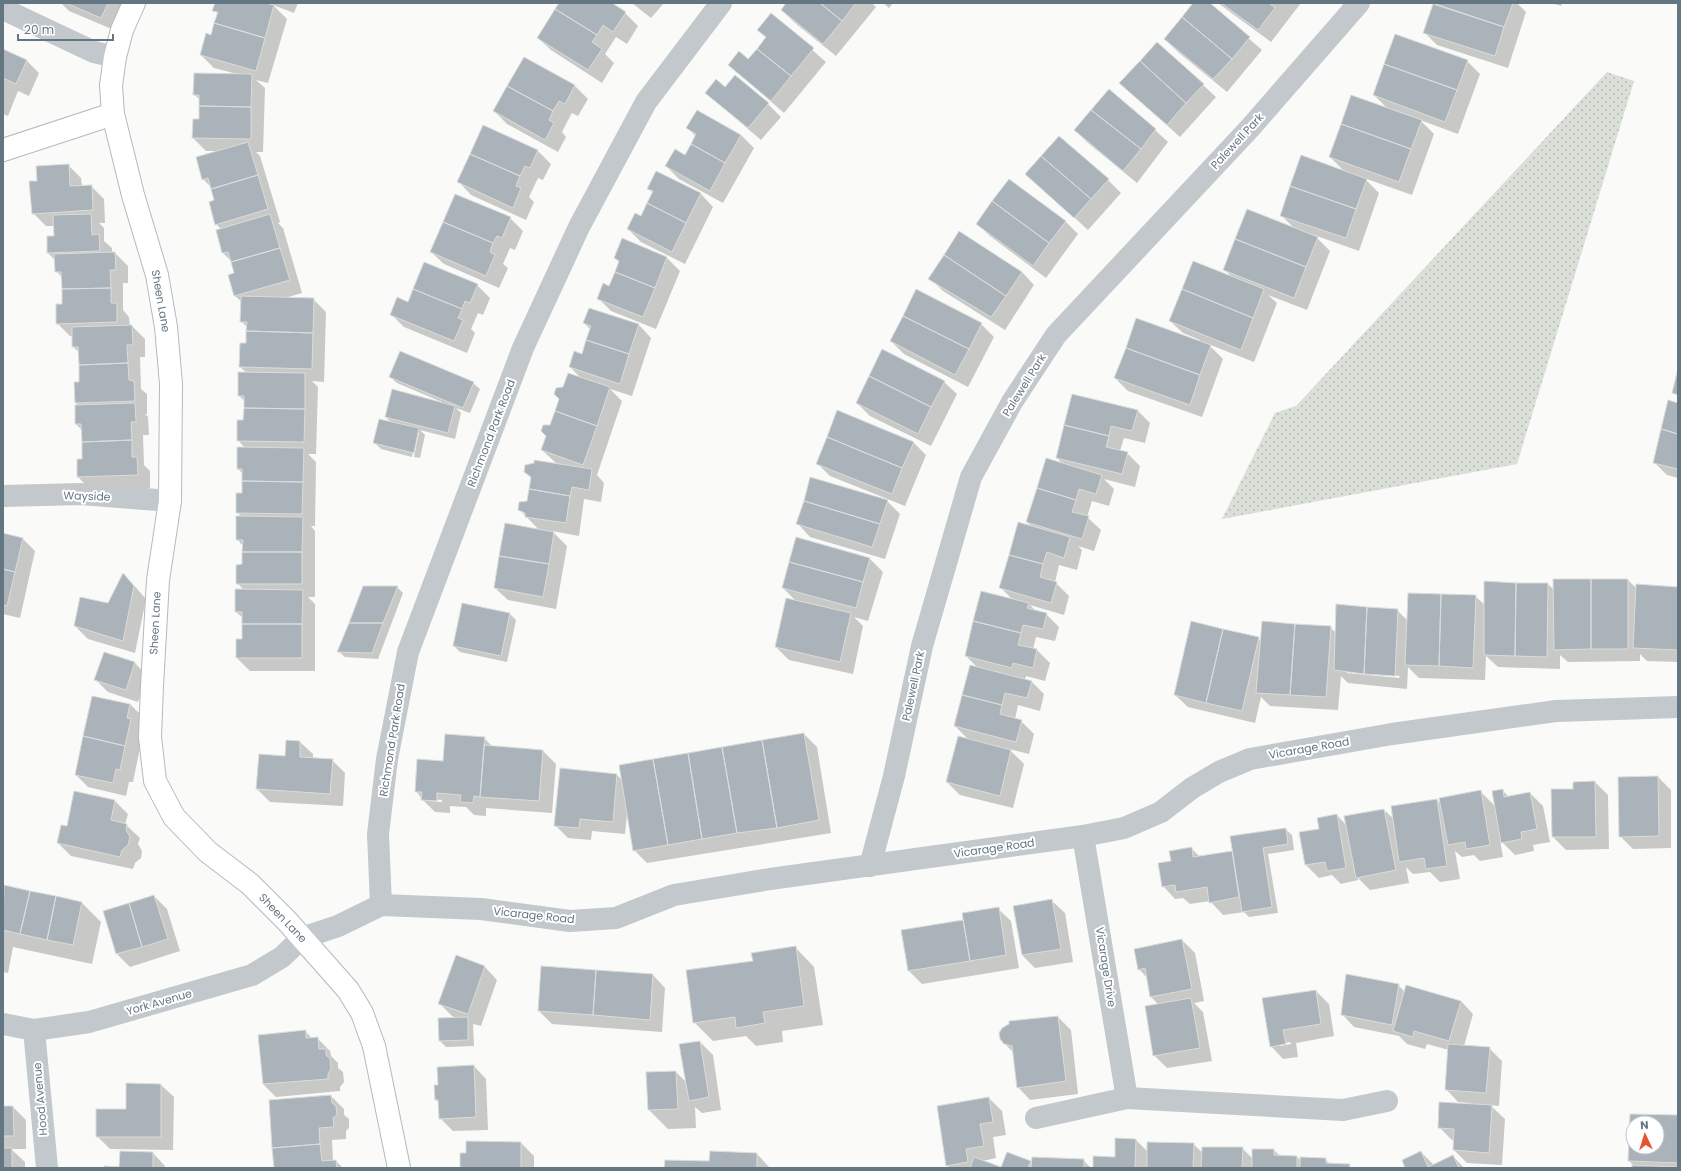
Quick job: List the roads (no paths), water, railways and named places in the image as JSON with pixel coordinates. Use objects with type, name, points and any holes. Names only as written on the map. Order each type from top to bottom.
[{"type":"main road","name":"Sheen Lane","points":[[134,3],[122,30],[115,57],[111,85],[113,114],[133,194],[158,275],[166,327],[171,384],[170,501],[158,580],[152,686],[150,737],[155,781],[174,817],[208,852],[250,884],[302,938],[348,990],[362,1013],[374,1046],[399,1168]]},
{"type":"main road","points":[[3,150],[113,114]]},
{"type":"street","name":"Richmond Park Road","points":[[381,905],[378,834],[387,759],[408,652],[523,348],[579,227],[646,102],[721,3]]},
{"type":"street","name":"Palewell Park","points":[[870,866],[894,776],[922,646],[971,477],[1012,402],[1056,335],[1250,128],[1359,3]]},
{"type":"street","points":[[3,8],[94,52],[115,57]]},
{"type":"street","name":"Wayside","points":[[3,496],[81,494],[170,501]]},
{"type":"street","name":"Vicarage Road","points":[[302,938],[338,926],[381,905],[481,909],[570,921],[616,918],[674,895],[770,879],[1083,836],[1124,828],[1161,812],[1199,784],[1219,772],[1250,759],[1392,734],[1556,711],[1678,707]]},
{"type":"street","name":"Vicarage Drive","points":[[1083,836],[1127,1098]]},
{"type":"street","name":"York Avenue","points":[[3,1024],[34,1030],[89,1022],[252,976],[282,957],[302,938]]},
{"type":"street","name":"Hood Avenue","points":[[34,1030],[47,1168]]},
{"type":"street","points":[[1036,1118],[1127,1098],[1343,1110],[1387,1101]]}]
